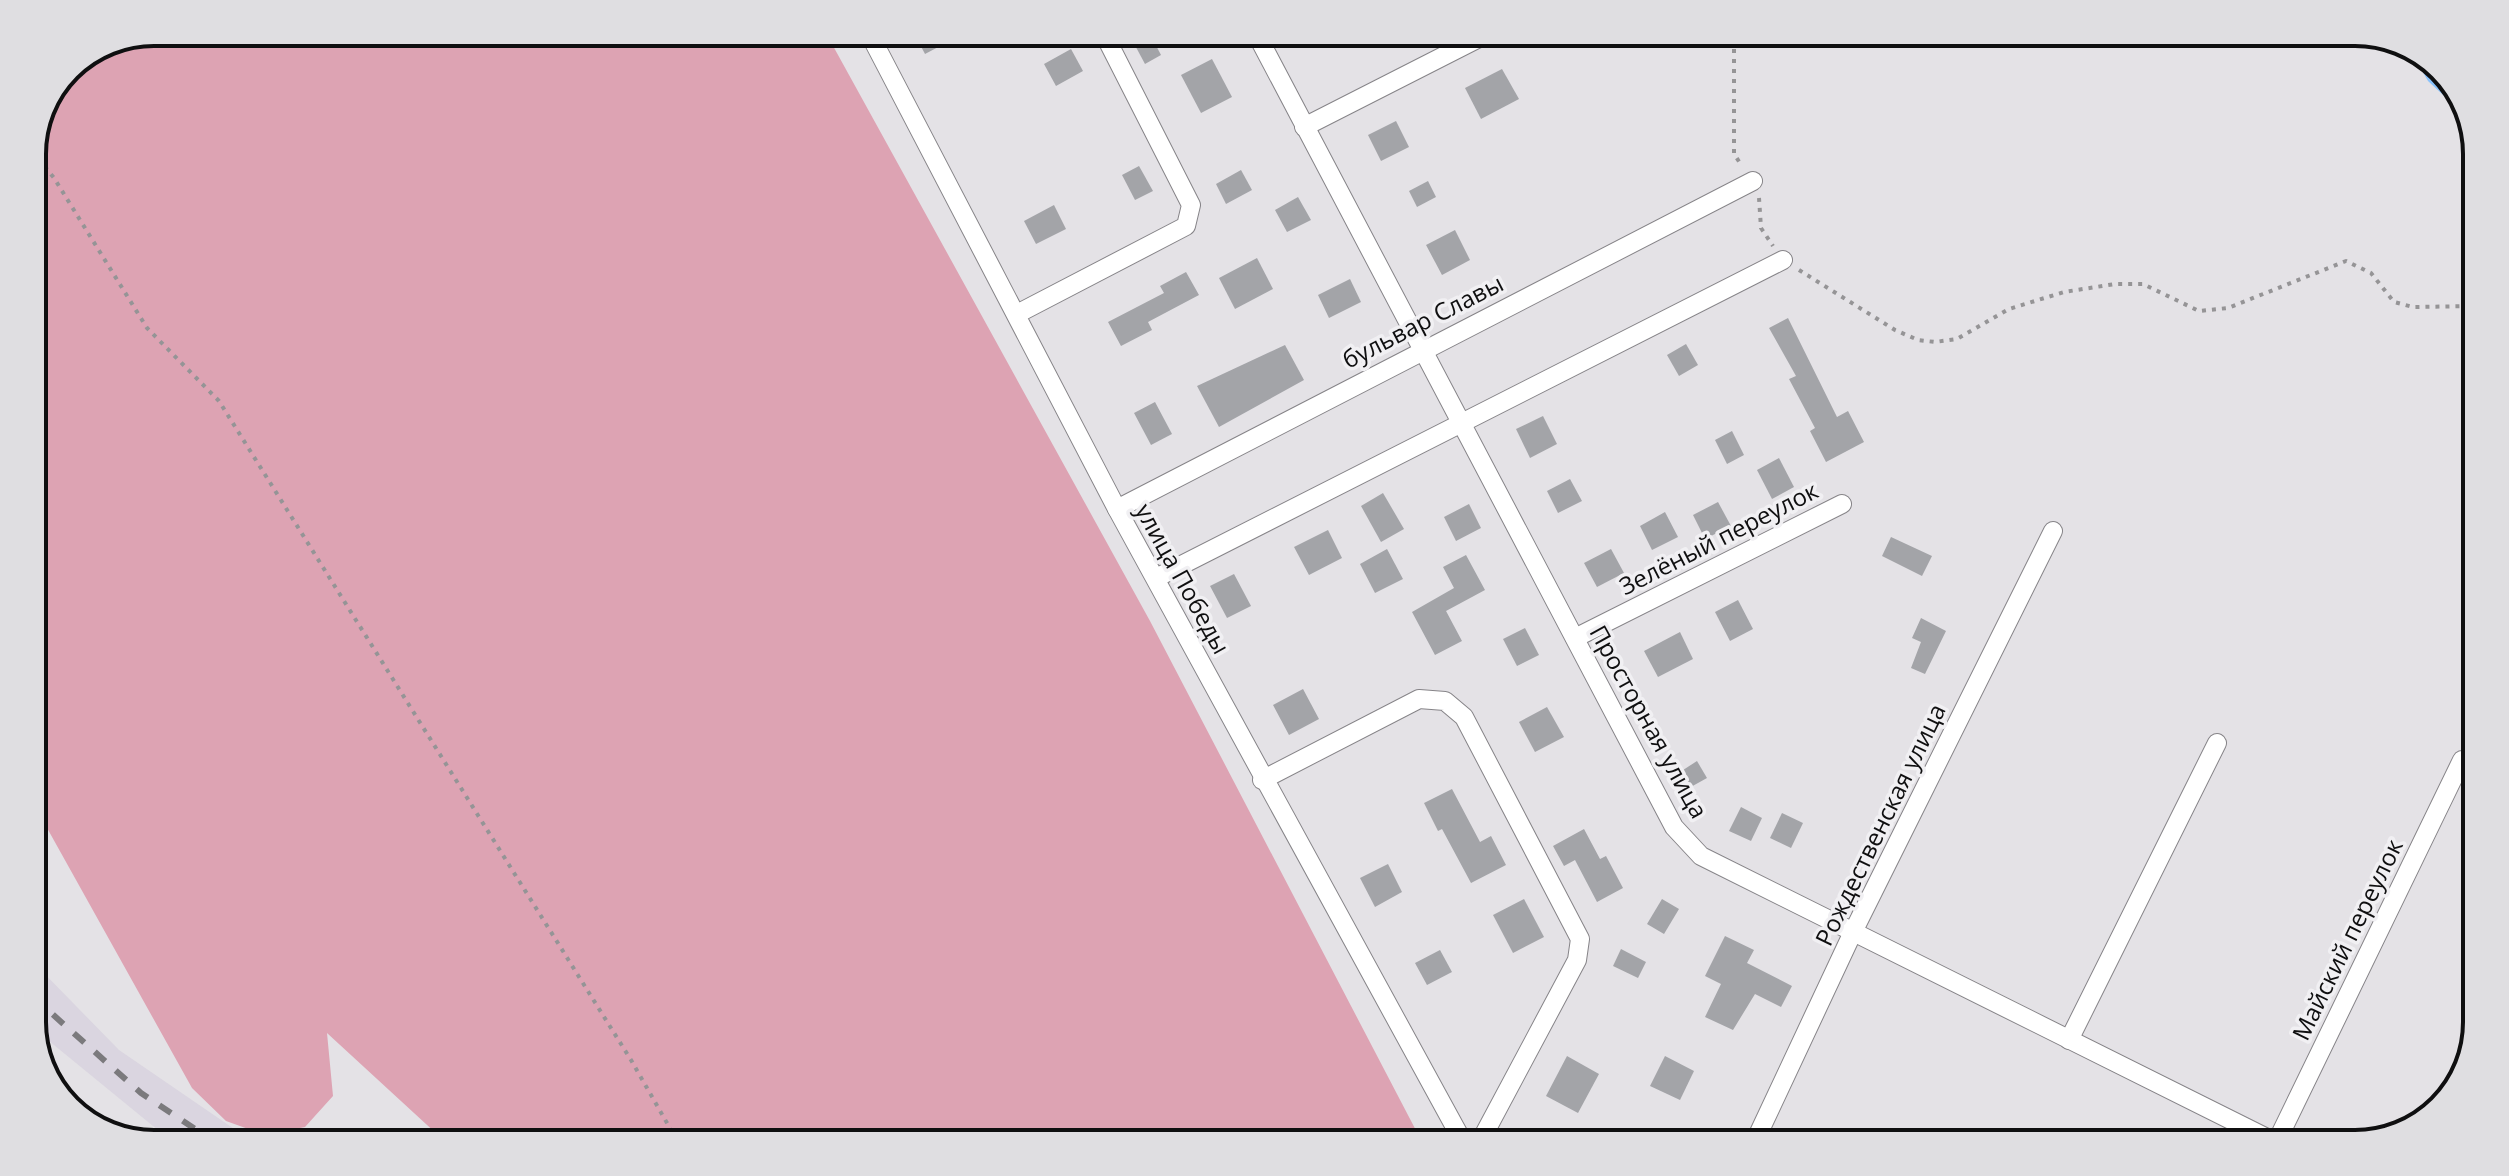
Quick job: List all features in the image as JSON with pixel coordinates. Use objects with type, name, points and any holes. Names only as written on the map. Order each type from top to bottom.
[{"type":"street","name":"улица Победы","points":[[876,46],[1262,780],[1456,1130]]},
{"type":"street","points":[[1017,314],[1186,226],[1191,205],[1110,46]]},
{"type":"street","name":"Просторная улица","points":[[1263,46],[1674,827],[1683,837],[1701,856],[2253,1130]]},
{"type":"street","points":[[1304,127],[1463,46]]},
{"type":"street","name":"бульвар Славы","points":[[1117,509],[1753,181]]},
{"type":"street","points":[[1156,578],[1783,260]]},
{"type":"street","name":"Зелёный переулок","points":[[1575,638],[1842,504]]},
{"type":"street","name":"Рождественская улица","points":[[1760,1130],[1853,932],[2053,531]]},
{"type":"street","points":[[1262,780],[1419,699],[1445,701],[1464,717],[1580,939],[1577,960],[1486,1130]]},
{"type":"street","points":[[2069,1040],[2217,743]]},
{"type":"street","name":"Майский переулок","points":[[2284,1130],[2462,760]]},
{"type":"path","points":[[1734,46],[1734,154],[1753,181],[1759,196],[1761,228],[1783,260],[1895,330],[1918,340],[1935,342],[1957,339],[2009,309],[2064,292],[2115,284],[2143,284],[2199,311],[2228,308],[2346,261],[2371,273],[2394,302],[2413,307],[2463,306]]},
{"type":"path","points":[[46,168],[147,328],[219,401],[631,1060],[671,1130]]},
{"type":"shaded area","points":[[154,46],[833,46],[1150,621],[1416,1130],[432,1130],[327,1033],[333,1096],[305,1127],[251,1130],[226,1121],[192,1088],[46,826],[46,147],[57,106],[68,88],[100,61],[120,52]]},
{"type":"shaded area","points":[[46,975],[119,1050],[236,1130],[158,1130],[48,1040]]},
{"type":"water","points":[[2420,68],[2447,99],[2428,81]]},
{"type":"building","points":[[921,46],[940,46],[925,54]]},
{"type":"building","points":[[1135,46],[1156,46],[1161,55],[1145,64]]},
{"type":"building","points":[[1071,49],[1083,71],[1056,86],[1044,64]]},
{"type":"building","points":[[1212,59],[1232,97],[1201,113],[1181,75]]},
{"type":"building","points":[[1502,69],[1519,99],[1481,119],[1465,88]]},
{"type":"building","points":[[1396,121],[1409,147],[1381,161],[1368,135]]},
{"type":"building","points":[[1139,166],[1153,191],[1135,200],[1122,175]]},
{"type":"building","points":[[1241,170],[1252,190],[1226,204],[1216,184]]},
{"type":"building","points":[[1428,181],[1436,197],[1417,207],[1409,191]]},
{"type":"building","points":[[1298,197],[1311,220],[1287,232],[1275,210]]},
{"type":"building","points":[[1054,205],[1066,229],[1036,244],[1024,221]]},
{"type":"building","points":[[1455,230],[1470,260],[1442,275],[1426,245]]},
{"type":"building","points":[[1257,258],[1273,289],[1235,309],[1219,278]]},
{"type":"building","points":[[1186,272],[1199,295],[1148,322],[1152,330],[1121,346],[1108,322],[1164,293],[1160,286]]},
{"type":"building","points":[[1350,279],[1361,302],[1329,318],[1318,295]]},
{"type":"building","points":[[1788,318],[1837,417],[1848,411],[1864,442],[1826,462],[1810,431],[1815,428],[1789,379],[1796,376],[1769,328]]},
{"type":"building","points":[[1686,344],[1698,365],[1679,376],[1667,355]]},
{"type":"building","points":[[1285,345],[1304,380],[1219,427],[1197,386]]},
{"type":"building","points":[[1155,402],[1172,434],[1151,445],[1134,413]]},
{"type":"building","points":[[1543,416],[1557,444],[1530,458],[1516,429]]},
{"type":"building","points":[[1732,431],[1744,455],[1727,464],[1715,440]]},
{"type":"building","points":[[1779,458],[1794,487],[1772,499],[1757,470]]},
{"type":"building","points":[[1570,479],[1582,501],[1558,513],[1547,491]]},
{"type":"building","points":[[1383,493],[1404,529],[1381,542],[1361,506]]},
{"type":"building","points":[[1718,502],[1731,526],[1705,539],[1693,515]]},
{"type":"building","points":[[1469,504],[1481,528],[1456,541],[1444,517]]},
{"type":"building","points":[[1665,512],[1678,537],[1652,550],[1640,526]]},
{"type":"building","points":[[1328,530],[1342,558],[1309,575],[1294,547]]},
{"type":"building","points":[[1891,537],[1932,556],[1922,576],[1882,556]]},
{"type":"building","points":[[1387,549],[1403,579],[1375,593],[1360,564]]},
{"type":"building","points":[[1611,549],[1624,573],[1597,587],[1584,563]]},
{"type":"building","points":[[1466,555],[1485,590],[1446,611],[1462,641],[1435,655],[1412,612],[1454,588],[1443,567]]},
{"type":"building","points":[[1234,574],[1251,606],[1227,618],[1210,586]]},
{"type":"building","points":[[1738,600],[1753,629],[1730,641],[1715,612]]},
{"type":"building","points":[[1921,618],[1946,631],[1925,674],[1911,668],[1921,642],[1912,638]]},
{"type":"building","points":[[1525,628],[1539,655],[1517,666],[1503,639]]},
{"type":"building","points":[[1680,632],[1693,659],[1658,677],[1644,651]]},
{"type":"building","points":[[1303,689],[1319,719],[1289,735],[1273,705]]},
{"type":"building","points":[[1547,707],[1564,737],[1535,752],[1519,722]]},
{"type":"building","points":[[1697,761],[1707,778],[1689,788],[1680,772]]},
{"type":"building","points":[[1452,789],[1480,842],[1491,836],[1506,865],[1471,883],[1424,803]]},
{"type":"building","points":[[1741,807],[1762,818],[1751,841],[1729,831]]},
{"type":"building","points":[[1782,813],[1803,823],[1791,848],[1770,838]]},
{"type":"building","points":[[1584,829],[1600,859],[1606,856],[1623,888],[1597,902],[1575,860],[1564,866],[1553,846]]},
{"type":"building","points":[[1388,864],[1402,892],[1375,907],[1360,878]]},
{"type":"building","points":[[1524,899],[1544,937],[1513,953],[1493,915]]},
{"type":"building","points":[[1662,899],[1679,909],[1664,934],[1647,924]]},
{"type":"building","points":[[1725,936],[1754,950],[1747,963],[1792,986],[1781,1007],[1755,994],[1733,1030],[1705,1017],[1721,984],[1705,976]]},
{"type":"building","points":[[1621,949],[1646,962],[1638,978],[1613,966]]},
{"type":"building","points":[[1440,950],[1452,972],[1427,985],[1415,963]]},
{"type":"building","points":[[1567,1056],[1599,1074],[1578,1113],[1546,1096]]},
{"type":"building","points":[[1665,1056],[1694,1071],[1680,1100],[1650,1086]]},
{"type":"railway","points":[[46,1008],[141,1093],[196,1130]]}]
